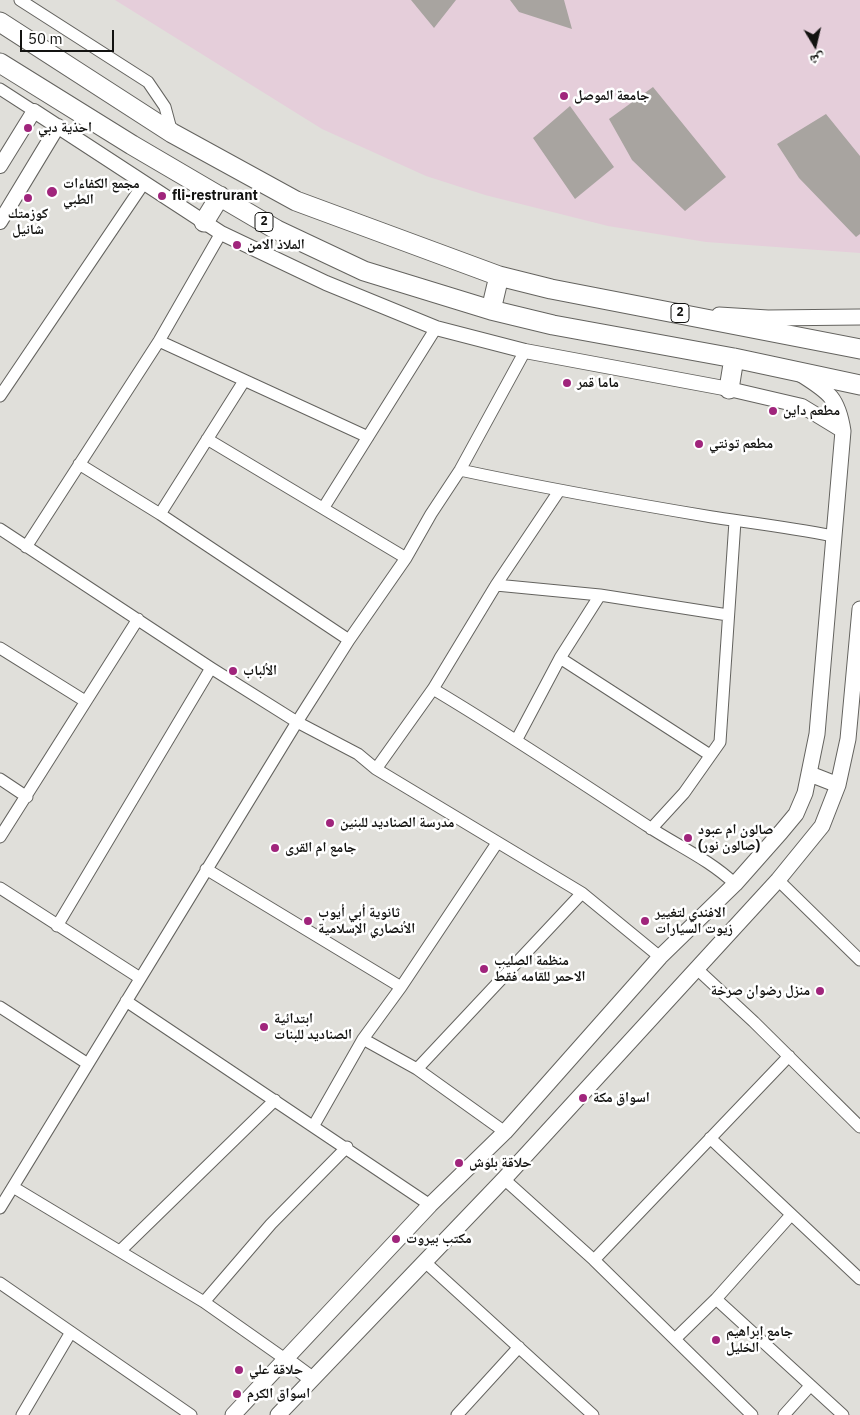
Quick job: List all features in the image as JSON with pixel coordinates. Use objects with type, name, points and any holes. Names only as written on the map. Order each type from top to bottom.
[{"type":"highway","name":"2","points":[[0,22],[172,133],[296,202],[499,276],[551,289],[860,349]]},
{"type":"highway","name":"2","points":[[0,63],[132,145],[277,230],[364,271],[491,310],[553,325],[734,358],[860,385]]},
{"type":"highway","points":[[204,222],[220,196]]},
{"type":"highway","points":[[491,310],[499,276]]},
{"type":"highway","points":[[729,389],[734,358]]},
{"type":"main road","points":[[677,312],[768,318],[860,317]]},
{"type":"main road","points":[[233,1415],[430,1205],[505,1132],[660,958],[735,884],[796,814],[810,774],[820,709],[843,431],[840,411],[826,390],[794,370]]},
{"type":"main road","points":[[278,1415],[504,1179],[778,880],[822,826],[838,785],[848,739],[860,609]]},
{"type":"main road","points":[[810,774],[838,785]]},
{"type":"main road","points":[[285,1359],[312,1379]]},
{"type":"street","points":[[20,0],[148,82],[165,107],[172,133]]},
{"type":"street","points":[[0,90],[221,233],[326,283],[436,328],[525,351],[729,389],[802,406],[843,431]]},
{"type":"street","points":[[0,166],[34,111]]},
{"type":"street","points":[[0,222],[58,126]]},
{"type":"street","points":[[0,396],[144,182]]},
{"type":"street","points":[[26,547],[158,342],[221,233]]},
{"type":"street","points":[[324,507],[436,328]]},
{"type":"street","points":[[158,342],[368,437]]},
{"type":"street","points":[[0,1208],[296,722],[349,640],[406,558],[431,514],[460,470],[525,351]]},
{"type":"street","points":[[160,514],[244,381]]},
{"type":"street","points":[[207,439],[324,507],[406,558]]},
{"type":"street","points":[[79,464],[160,514],[349,640]]},
{"type":"street","points":[[460,470],[559,491],[833,536]]},
{"type":"street","points":[[376,769],[433,689],[496,585],[559,491]]},
{"type":"street","points":[[651,829],[684,793],[720,742],[735,520]]},
{"type":"street","points":[[0,529],[296,722],[358,754],[376,769],[582,893],[660,958]]},
{"type":"street","points":[[496,585],[600,595],[728,615]]},
{"type":"street","points":[[517,738],[560,658],[600,595]]},
{"type":"street","points":[[0,837],[138,619]]},
{"type":"street","points":[[0,648],[85,701]]},
{"type":"street","points":[[560,658],[710,755]]},
{"type":"street","points":[[57,926],[211,668]]},
{"type":"street","points":[[433,689],[517,738],[651,829],[718,868],[735,884]]},
{"type":"street","points":[[0,779],[27,796]]},
{"type":"street","points":[[314,1125],[363,1039],[402,987],[497,843]]},
{"type":"street","points":[[206,869],[402,987]]},
{"type":"street","points":[[778,880],[860,960]]},
{"type":"street","points":[[0,888],[140,978]]},
{"type":"street","points":[[417,1069],[582,893]]},
{"type":"street","points":[[697,969],[789,1056],[860,1127]]},
{"type":"street","points":[[126,1001],[314,1125],[430,1205]]},
{"type":"street","points":[[0,1007],[88,1064]]},
{"type":"street","points":[[363,1039],[417,1069],[505,1132]]},
{"type":"street","points":[[594,1260],[789,1056]]},
{"type":"street","points":[[120,1251],[275,1100]]},
{"type":"street","points":[[710,1138],[860,1278]]},
{"type":"street","points":[[204,1302],[271,1224],[348,1148]]},
{"type":"street","points":[[504,1179],[594,1260],[752,1415]]},
{"type":"street","points":[[13,1187],[204,1302],[285,1359]]},
{"type":"street","points":[[675,1339],[716,1299],[791,1215]]},
{"type":"street","points":[[425,1262],[593,1415]]},
{"type":"street","points":[[0,1283],[191,1415]]},
{"type":"street","points":[[716,1299],[843,1415]]},
{"type":"street","points":[[25,1414],[71,1332]]},
{"type":"street","points":[[457,1415],[518,1347]]},
{"type":"street","points":[[784,1415],[810,1386]]},
{"type":"shaded area","name":"جامعة الموصل","points":[[115,0],[860,0],[860,253],[706,242],[608,226],[485,195],[426,176],[322,129]]},
{"type":"building","points":[[411,0],[456,0],[434,28]]},
{"type":"building","points":[[510,0],[564,0],[572,29],[519,12]]},
{"type":"building","points":[[653,87],[726,177],[685,211],[632,160],[609,119]]},
{"type":"building","points":[[570,106],[614,167],[575,199],[533,138]]},
{"type":"building","points":[[826,114],[860,156],[860,234],[856,237],[799,178],[777,144]]},
{"type":"place","name":"جامعة الموصل","points":[[564,96]]},
{"type":"place","name":"احذية دبي","points":[[28,128]]},
{"type":"place","name":"مجمع الكفاءات الطبي","points":[[52,192]]},
{"type":"place","name":"fli-restrurant","points":[[162,196]]},
{"type":"place","name":"كوزمتك شانيل","points":[[28,198]]},
{"type":"place","name":"الملاذ الامن","points":[[237,245]]},
{"type":"place","name":"ماما قمر","points":[[567,383]]},
{"type":"place","name":"مطعم داين","points":[[773,411]]},
{"type":"place","name":"مطعم تونتي","points":[[699,444]]},
{"type":"place","name":"الألباب","points":[[233,671]]},
{"type":"place","name":"مدرسة الصناديد للبنين","points":[[330,823]]},
{"type":"place","name":"صالون ام عبود (صالون نور)","points":[[688,838]]},
{"type":"place","name":"جامع ام القرى","points":[[275,848]]},
{"type":"place","name":"ثانوية أبي أيوب الأنصاري الإسلامية","points":[[308,921]]},
{"type":"place","name":"الافندي لتغيير زيوت السيارات","points":[[645,921]]},
{"type":"place","name":"منظمة الصليب الاحمر للقامه فقط","points":[[484,969]]},
{"type":"place","name":"منزل رضوان صرخة","points":[[820,991]]},
{"type":"place","name":"ابتدائية الصناديد للبنات","points":[[264,1027]]},
{"type":"place","name":"اسواق مكة","points":[[583,1098]]},
{"type":"place","name":"حلاقة بلوش","points":[[459,1163]]},
{"type":"place","name":"مكتب بيروت","points":[[396,1239]]},
{"type":"place","name":"جامع إبراهيم الخليل","points":[[716,1340]]},
{"type":"place","name":"حلاقة علي","points":[[239,1370]]},
{"type":"place","name":"اسواق الكرم","points":[[237,1394]]}]
